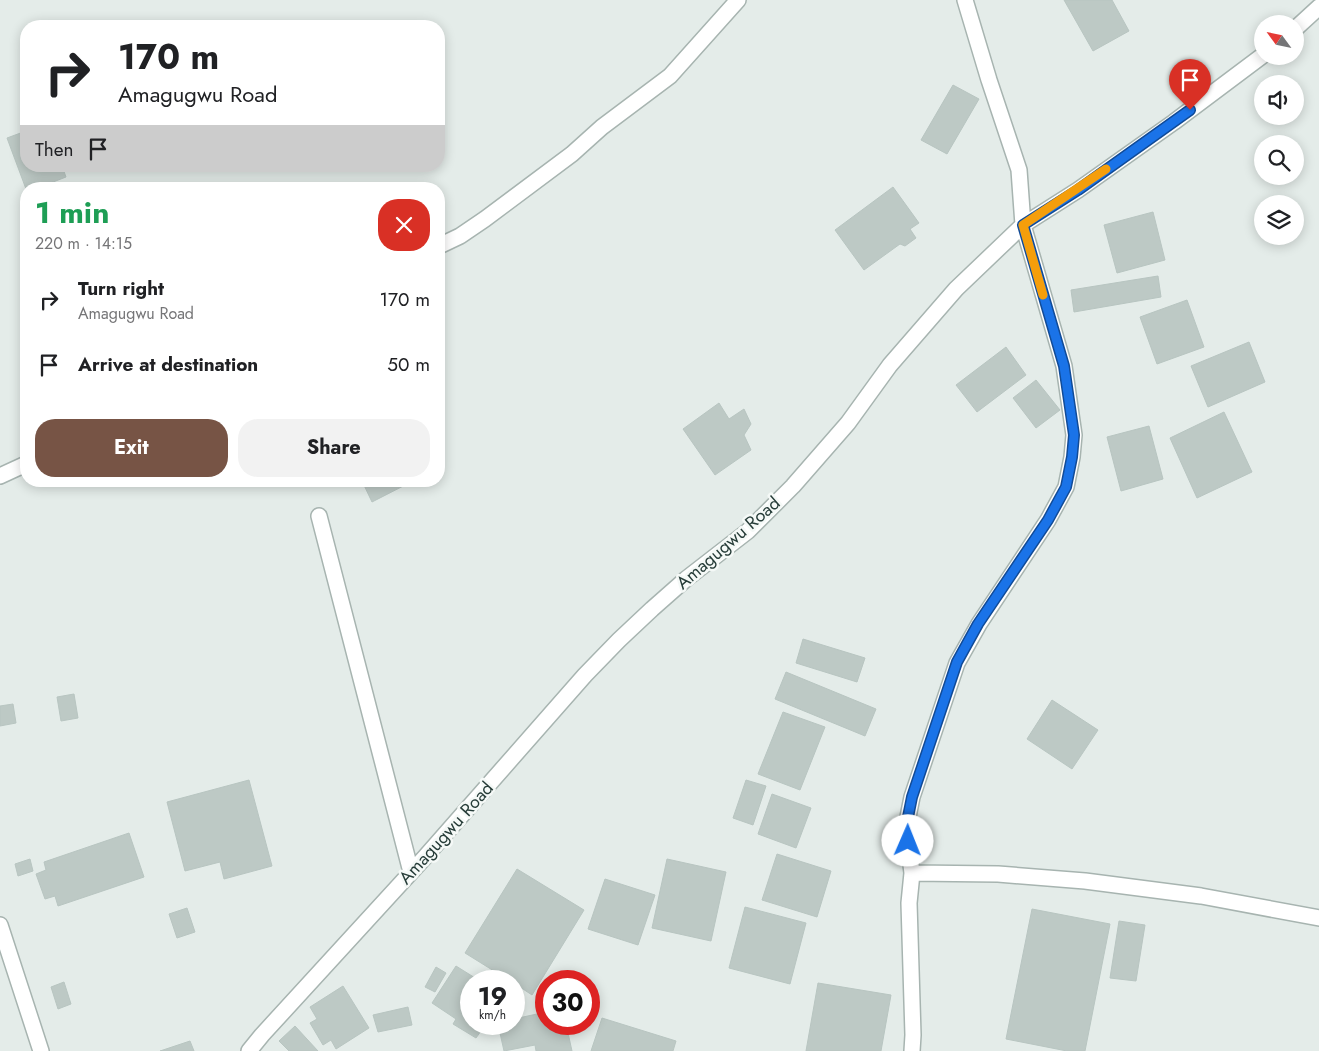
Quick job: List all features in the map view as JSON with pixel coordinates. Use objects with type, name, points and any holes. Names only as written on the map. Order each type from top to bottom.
[{"type":"street","points":[[445,243],[460,236],[485,219],[572,154],[602,126],[670,76],[738,0]]},
{"type":"street","points":[[912,1051],[909,903],[912,873],[908,841],[908,817],[911,804],[957,662],[978,624],[1048,520],[1066,487],[1074,435],[1064,366],[1023,225],[1019,170],[965,0]]},
{"type":"street","points":[[1304,21],[1319,7]]},
{"type":"street","name":"Amagugwu Road","points":[[249,1051],[411,872],[585,675],[686,579],[748,530],[793,486],[848,423],[890,365],[956,290],[1023,225],[1078,190],[1254,62]]},
{"type":"street","points":[[0,476],[20,467]]},
{"type":"street","points":[[319,516],[411,872]]},
{"type":"street","points":[[912,873],[998,874],[1085,881],[1201,896],[1319,918]]},
{"type":"street","points":[[0,925],[41,1051]]},
{"type":"building","points":[[1064,0],[1112,0],[1129,31],[1093,51]]},
{"type":"building","points":[[953,85],[979,99],[947,154],[921,140]]},
{"type":"building","points":[[20,133],[20,172],[64,172],[66,177],[53,182],[23,182],[7,138]]},
{"type":"building","points":[[893,187],[919,223],[910,229],[916,238],[905,246],[900,244],[864,270],[835,230]]},
{"type":"building","points":[[1153,212],[1165,260],[1117,273],[1104,225]]},
{"type":"building","points":[[1158,276],[1161,297],[1074,312],[1071,290]]},
{"type":"building","points":[[1187,300],[1204,347],[1157,364],[1140,317]]},
{"type":"building","points":[[1249,342],[1265,382],[1208,407],[1191,366]]},
{"type":"building","points":[[1006,347],[1026,375],[977,412],[956,385]]},
{"type":"building","points":[[1036,380],[1060,410],[1036,428],[1013,398]]},
{"type":"building","points":[[719,403],[729,419],[744,409],[751,424],[744,435],[751,450],[715,475],[683,429]]},
{"type":"building","points":[[1224,412],[1252,472],[1197,498],[1170,438]]},
{"type":"building","points":[[1149,426],[1163,479],[1121,491],[1107,437]]},
{"type":"building","points":[[365,487],[401,487],[372,502]]},
{"type":"building","points":[[803,639],[865,658],[857,682],[796,663]]},
{"type":"building","points":[[786,672],[876,709],[865,736],[775,699]]},
{"type":"building","points":[[74,694],[78,718],[61,721],[57,697]]},
{"type":"building","points":[[1052,700],[1098,730],[1072,769],[1027,739]]},
{"type":"building","points":[[13,704],[16,723],[0,726],[0,706]]},
{"type":"building","points":[[783,712],[825,727],[800,790],[758,774]]},
{"type":"building","points":[[249,780],[272,866],[224,879],[220,862],[185,871],[167,802]]},
{"type":"building","points":[[746,780],[766,786],[753,825],[733,818]]},
{"type":"building","points":[[772,794],[811,808],[796,848],[758,834]]},
{"type":"building","points":[[129,833],[144,877],[58,906],[55,896],[45,899],[36,874],[46,870],[44,862]]},
{"type":"building","points":[[777,854],[831,871],[817,917],[762,900]]},
{"type":"building","points":[[30,859],[33,871],[18,876],[15,864]]},
{"type":"building","points":[[667,859],[726,872],[711,941],[652,928]]},
{"type":"building","points":[[517,869],[584,910],[547,970],[535,970],[535,990],[532,995],[525,990],[525,970],[492,970],[465,953]]},
{"type":"building","points":[[605,879],[655,895],[638,945],[588,929]]},
{"type":"building","points":[[745,907],[806,923],[790,984],[729,968]]},
{"type":"building","points":[[187,908],[195,932],[177,938],[169,914]]},
{"type":"building","points":[[1032,909],[1110,924],[1085,1051],[1067,1051],[1006,1039]]},
{"type":"building","points":[[1119,921],[1145,925],[1136,981],[1110,978]]},
{"type":"building","points":[[456,966],[462,970],[460,970],[460,1028],[453,1024],[456,1019],[432,1003]]},
{"type":"building","points":[[436,967],[446,973],[435,992],[425,987]]},
{"type":"building","points":[[64,982],[71,1004],[58,1009],[51,987]]},
{"type":"building","points":[[818,983],[891,995],[881,1051],[806,1051]]},
{"type":"building","points":[[343,986],[369,1028],[336,1049],[331,1040],[323,1045],[310,1023],[317,1019],[310,1007]]},
{"type":"building","points":[[408,1007],[412,1025],[378,1032],[373,1015]]},
{"type":"building","points":[[535,1014],[535,1035],[568,1035],[572,1051],[536,1051],[535,1045],[504,1051],[500,1035],[525,1035],[525,1017]]},
{"type":"building","points":[[602,1018],[676,1041],[673,1051],[591,1051],[596,1035],[600,1035]]},
{"type":"building","points":[[295,1026],[318,1051],[289,1051],[279,1041]]},
{"type":"building","points":[[190,1041],[194,1051],[160,1051]]},
{"type":"slow traffic","points":[[1043,295],[1023,225],[1078,190],[1106,169]]},
{"type":"route","points":[[908,841],[908,817],[912,797],[957,662],[978,624],[1048,520],[1066,487],[1072,457],[1074,435],[1064,366],[1023,225],[1078,190],[1190,110]]}]
